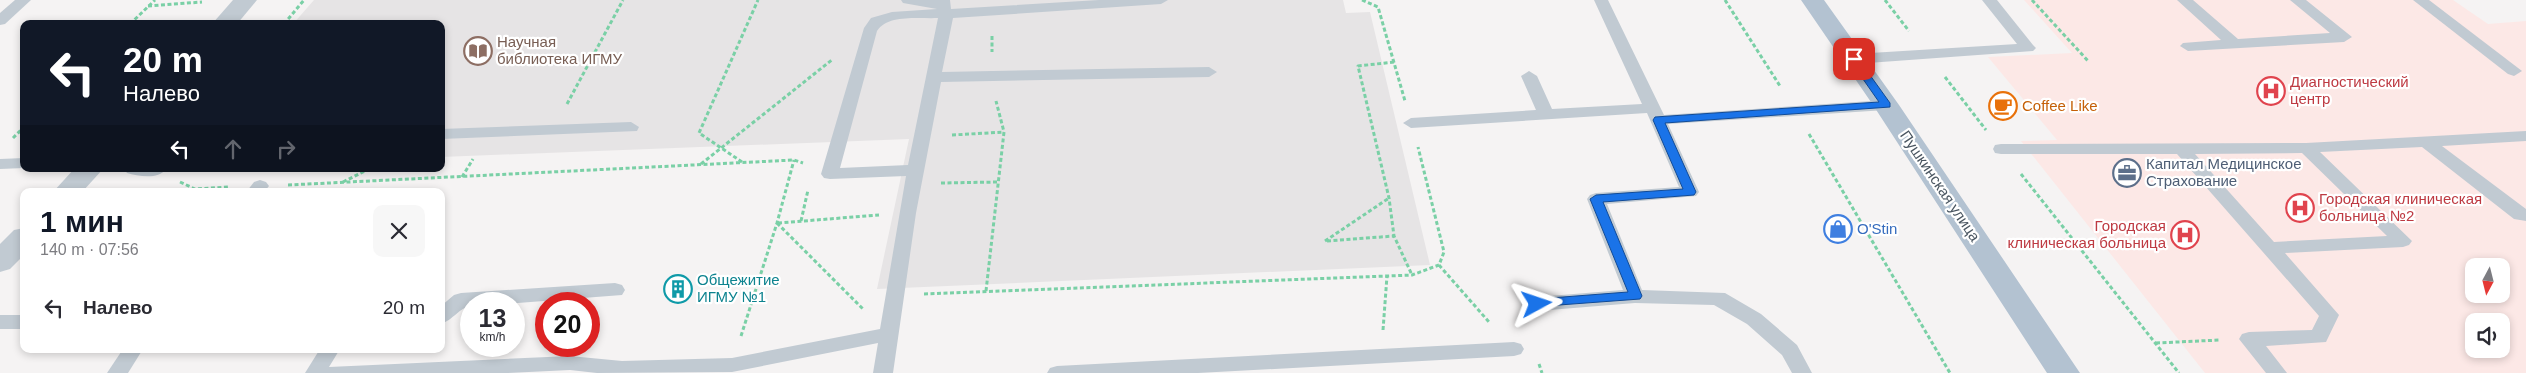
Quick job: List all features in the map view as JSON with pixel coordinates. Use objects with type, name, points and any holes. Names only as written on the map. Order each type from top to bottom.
[{"type":"main road","name":"Пушкинская улица","points":[[1812,0],[1886,105],[2064,373]]},
{"type":"street","points":[[228,20],[246,0]]},
{"type":"street","points":[[71,188],[86,172]]},
{"type":"street","points":[[0,262],[20,241]]},
{"type":"lane","points":[[0,21],[24,0]]},
{"type":"lane","points":[[908,0],[944,6]]},
{"type":"lane","points":[[914,177],[830,174],[869,31],[876,21],[944,6],[1161,0]]},
{"type":"lane","points":[[1601,0],[1656,114],[1690,192],[1596,199],[1636,296]]},
{"type":"lane","points":[[1854,59],[2028,48],[1989,0]]},
{"type":"lane","points":[[2184,0],[2234,43]]},
{"type":"lane","points":[[2188,46],[2344,37],[2297,0]]},
{"type":"lane","points":[[2420,0],[2514,71]]},
{"type":"lane","points":[[883,373],[907,213],[936,77],[944,6]]},
{"type":"lane","points":[[936,77],[1209,72]]},
{"type":"lane","points":[[1529,76],[1546,114]]},
{"type":"lane","points":[[1412,123],[1546,114],[1656,114],[1886,105]]},
{"type":"lane","points":[[445,134],[631,127]]},
{"type":"lane","points":[[2001,149],[2306,148],[2526,136]]},
{"type":"lane","points":[[2425,141],[2520,215],[2526,215]]},
{"type":"lane","points":[[2270,248],[2403,241],[2306,148]]},
{"type":"lane","points":[[2182,149],[2329,314],[2319,337],[2249,339]]},
{"type":"lane","points":[[0,164],[20,163]]},
{"type":"lane","points":[[445,314],[461,300],[615,290]]},
{"type":"lane","points":[[1537,304],[1636,296],[1718,298],[1754,320],[1790,350],[1802,373]]},
{"type":"lane","points":[[0,322],[20,322]]},
{"type":"lane","points":[[334,373],[570,363],[621,370],[732,365],[888,334]]},
{"type":"lane","points":[[2249,339],[2277,373]]},
{"type":"lane","points":[[1057,373],[1514,349]]},
{"type":"lane","points":[[117,373],[130,353]]},
{"type":"lane","points":[[315,373],[328,353]]},
{"type":"path","points":[[134,20],[155,0]]},
{"type":"path","points":[[287,20],[304,0]]},
{"type":"path","points":[[552,131],[623,0]]},
{"type":"path","points":[[743,162],[699,133],[758,0]]},
{"type":"path","points":[[894,295],[1412,275],[1439,265],[1444,252],[1412,123],[1378,7],[1362,0]]},
{"type":"path","points":[[1725,0],[1795,110],[1950,373]]},
{"type":"path","points":[[1885,0],[2179,373]]},
{"type":"path","points":[[2032,0],[2089,62]]},
{"type":"path","points":[[148,6],[207,2]]},
{"type":"path","points":[[701,165],[869,31]]},
{"type":"path","points":[[1394,62],[1358,66],[1389,198],[1394,236],[1412,275]]},
{"type":"path","points":[[986,291],[1004,132],[994,95]]},
{"type":"path","points":[[965,135],[1004,132]]},
{"type":"path","points":[[732,365],[778,223],[794,160]]},
{"type":"path","points":[[270,188],[341,182],[794,160],[830,174]]},
{"type":"path","points":[[158,172],[193,188]]},
{"type":"path","points":[[341,182],[363,172]]},
{"type":"path","points":[[914,177],[998,182]]},
{"type":"path","points":[[1389,198],[1325,242],[1394,236]]},
{"type":"path","points":[[778,223],[907,213]]},
{"type":"path","points":[[778,223],[888,334]]},
{"type":"path","points":[[1439,265],[1514,349]]},
{"type":"path","points":[[1380,357],[1387,276]]},
{"type":"path","points":[[2156,343],[2249,339]]},
{"type":"shaded area","points":[[314,0],[1343,0],[1346,13],[1370,12],[1430,265],[877,289],[909,139],[445,157],[445,20],[296,20]]},
{"type":"shaded area","points":[[2024,0],[2453,0],[2488,24],[2526,21],[2526,373],[2205,373],[2021,141],[2057,140],[1988,57],[2072,53]]},
{"type":"place","name":"Научная библиотека ИГМУ","points":[[478,51]]},
{"type":"place","name":"Диагностический центр","points":[[2271,91]]},
{"type":"place","name":"Coffee Like","points":[[2003,106]]},
{"type":"place","name":"Капитал Медицинское Страхование","points":[[2127,173]]},
{"type":"place","name":"Городская клиническая больница №2","points":[[2300,208]]},
{"type":"place","name":"O'Stin","points":[[1838,229]]},
{"type":"place","name":"Городская клиническая больница","points":[[2185,235]]},
{"type":"place","name":"Общежитие ИГМУ №1","points":[[678,289]]},
{"type":"route","points":[[1537,304],[1636,296],[1596,199],[1690,192],[1658,120],[1886,105],[1854,59]]}]
